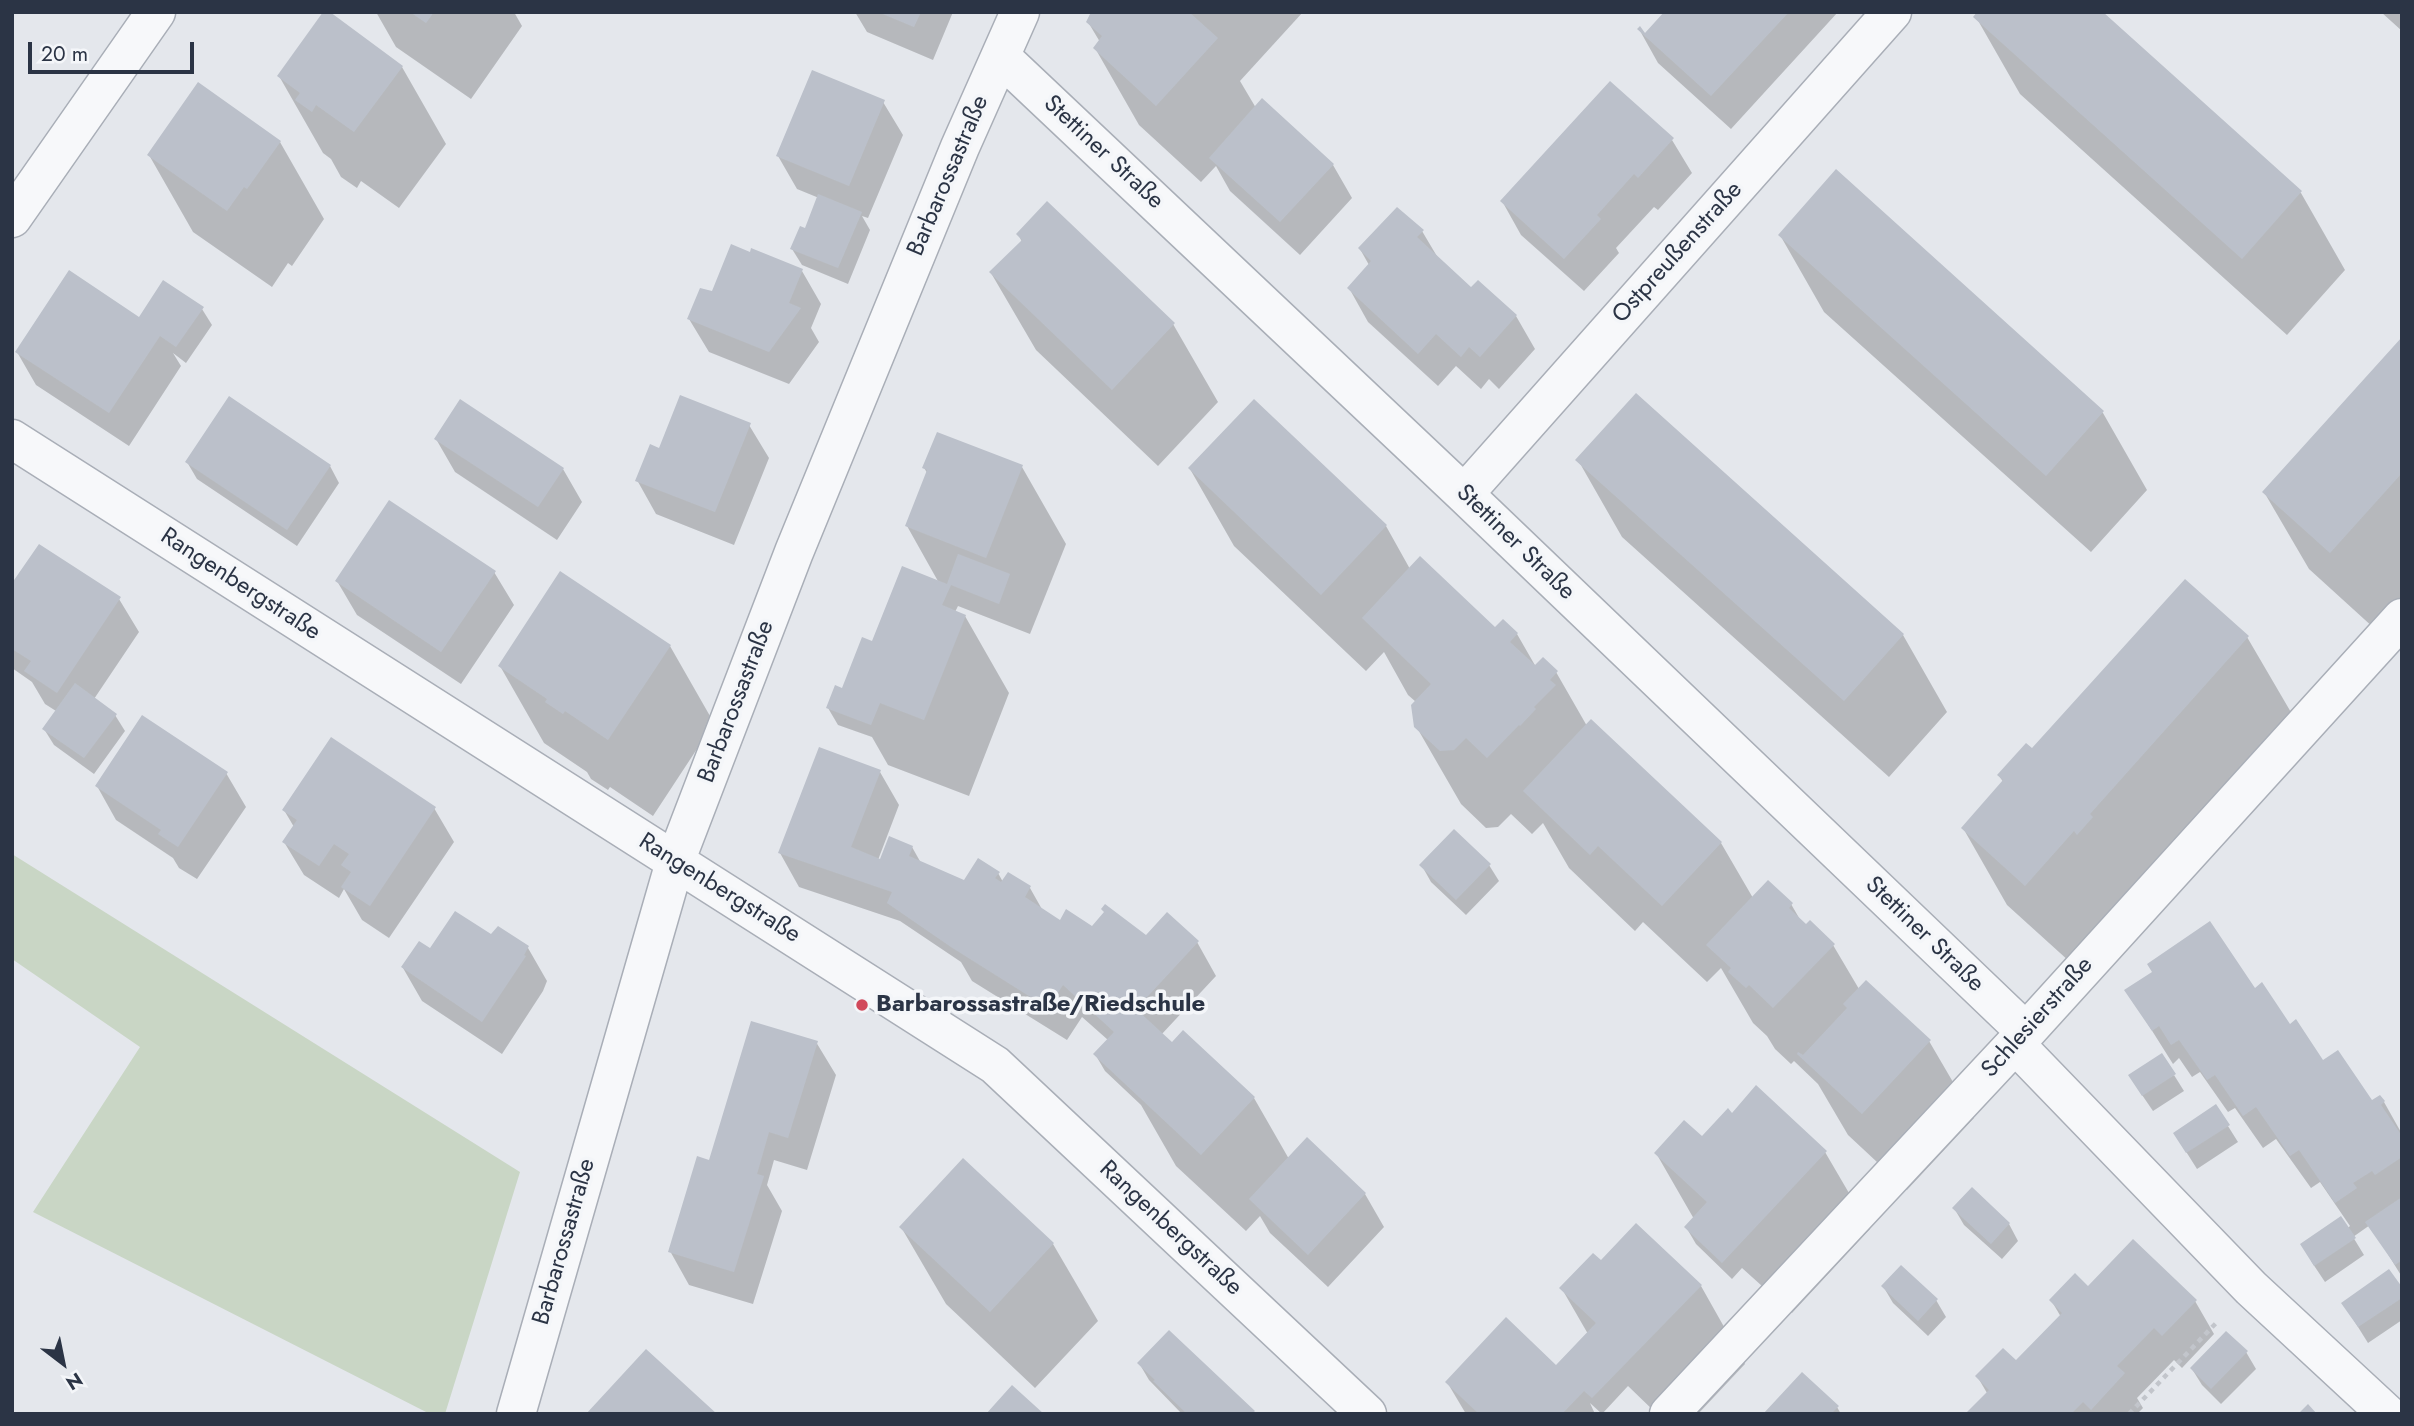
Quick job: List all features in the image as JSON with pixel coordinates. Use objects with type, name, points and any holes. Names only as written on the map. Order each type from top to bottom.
[{"type":"street","points":[[12,219],[156,12]]},
{"type":"street","name":"Barbarossastraße","points":[[516,1414],[675,862],[794,552],[960,148],[1020,12]]},
{"type":"street","name":"Ostpreußenstraße","points":[[1464,494],[1892,12]]},
{"type":"street","name":"Stettiner Straße","points":[[1001,57],[1464,494],[2020,1038],[2251,1288],[2387,1414]]},
{"type":"street","name":"Rangenbergstraße","points":[[12,439],[995,1065],[1367,1414]]},
{"type":"street","name":"Schlesierstraße","points":[[1669,1414],[2020,1038],[2402,618]]},
{"type":"path","points":[[2129,1414],[2251,1288]]},
{"type":"green space","points":[[12,854],[520,1172],[445,1414],[430,1414],[33,1212],[140,1047],[12,959]]},
{"type":"building","points":[[323,12],[330,12],[403,66],[354,132],[316,105],[312,112],[295,100],[300,93],[277,76]]},
{"type":"building","points":[[410,12],[434,12],[426,23]]},
{"type":"building","points":[[878,12],[921,12],[914,27]]},
{"type":"building","points":[[1091,12],[1189,12],[1218,38],[1156,106],[1093,48],[1102,36],[1086,22]]},
{"type":"building","points":[[1664,12],[1789,12],[1711,96],[1637,29],[1640,26],[1645,33]]},
{"type":"building","points":[[1977,12],[2103,12],[2302,191],[2242,259],[1973,17]]},
{"type":"building","points":[[812,70],[885,100],[849,186],[776,156]]},
{"type":"building","points":[[1610,81],[1674,138],[1638,178],[1634,174],[1597,215],[1601,219],[1564,259],[1500,201]]},
{"type":"building","points":[[198,82],[281,141],[247,189],[244,187],[227,211],[147,155]]},
{"type":"building","points":[[1262,98],[1334,164],[1280,222],[1209,158]]},
{"type":"building","points":[[1836,169],[2104,411],[2046,476],[1778,235]]},
{"type":"building","points":[[818,194],[862,212],[838,268],[790,249],[800,226],[805,228]]},
{"type":"building","points":[[1047,201],[1175,323],[1112,390],[989,272],[1022,240],[1016,234]]},
{"type":"building","points":[[1397,207],[1424,230],[1417,237],[1471,287],[1478,280],[1517,315],[1480,357],[1469,347],[1461,357],[1436,334],[1418,354],[1347,288],[1371,261],[1358,248]]},
{"type":"building","points":[[731,244],[750,252],[751,248],[803,269],[789,303],[801,308],[769,352],[687,319],[700,288],[712,291]]},
{"type":"building","points":[[69,270],[139,317],[163,280],[204,307],[176,347],[160,336],[109,413],[15,352]]},
{"type":"building","points":[[2402,337],[2402,473],[2330,553],[2262,492]]},
{"type":"building","points":[[1636,393],[1904,634],[1844,701],[1575,460]]},
{"type":"building","points":[[680,395],[751,423],[715,512],[635,481],[650,444],[659,448]]},
{"type":"building","points":[[229,396],[331,465],[287,530],[185,462]]},
{"type":"building","points":[[460,399],[564,468],[538,507],[434,439]]},
{"type":"building","points":[[1254,399],[1387,525],[1321,595],[1188,468]]},
{"type":"building","points":[[937,432],[1023,465],[986,558],[905,526],[927,470],[922,468]]},
{"type":"building","points":[[389,500],[496,571],[441,652],[335,581]]},
{"type":"building","points":[[39,544],[121,597],[57,693],[24,671],[31,661],[12,649],[12,583]]},
{"type":"building","points":[[958,554],[1010,574],[999,604],[951,585],[942,605],[966,615],[924,720],[880,703],[871,725],[826,708],[835,685],[842,688],[862,637],[872,641],[902,566],[947,584]]},
{"type":"building","points":[[1420,556],[1495,627],[1503,619],[1518,633],[1510,642],[1535,665],[1543,657],[1558,671],[1550,680],[1556,685],[1487,758],[1466,738],[1454,750],[1440,751],[1414,727],[1411,705],[1431,684],[1362,618]]},
{"type":"building","points":[[560,571],[671,645],[608,740],[565,711],[563,714],[545,702],[547,699],[498,666]]},
{"type":"building","points":[[2185,579],[2249,636],[2090,814],[2093,817],[2077,835],[2074,831],[2025,886],[1961,828],[2003,780],[1997,775],[2026,743],[2032,748]]},
{"type":"building","points":[[75,683],[117,714],[84,758],[42,729]]},
{"type":"building","points":[[142,715],[228,772],[178,847],[158,834],[161,830],[95,786]]},
{"type":"building","points":[[1591,719],[1722,842],[1662,906],[1598,846],[1590,855],[1523,791]]},
{"type":"building","points":[[331,737],[436,807],[370,906],[341,887],[351,872],[341,865],[349,854],[334,844],[319,866],[282,842],[297,820],[282,810]]},
{"type":"building","points":[[819,747],[881,770],[851,847],[880,859],[889,836],[913,846],[909,856],[964,880],[978,858],[1000,872],[995,878],[1001,882],[1008,872],[1031,886],[1025,897],[1060,920],[1066,909],[1092,926],[1104,912],[1101,909],[1105,904],[1146,935],[1167,912],[1199,941],[1136,1009],[1172,1042],[1183,1030],[1255,1097],[1201,1155],[1093,1054],[1114,1032],[1063,985],[1048,1008],[887,903],[892,892],[778,853]]},
{"type":"building","points":[[1454,829],[1491,864],[1456,900],[1419,865]]},
{"type":"building","points":[[1768,880],[1793,903],[1789,908],[1806,924],[1810,920],[1835,944],[1773,1008],[1749,985],[1746,988],[1728,972],[1731,968],[1706,945]]},
{"type":"building","points":[[455,911],[491,934],[498,926],[529,946],[524,955],[526,956],[482,1022],[401,967],[419,941],[430,948]]},
{"type":"building","points":[[2210,921],[2255,988],[2262,982],[2290,1024],[2296,1019],[2323,1060],[2338,1050],[2372,1100],[2380,1095],[2385,1101],[2381,1105],[2402,1136],[2402,1157],[2375,1175],[2372,1171],[2353,1183],[2357,1188],[2335,1203],[2299,1150],[2290,1156],[2256,1107],[2243,1116],[2215,1075],[2207,1080],[2179,1040],[2171,1045],[2159,1026],[2152,1031],[2124,990],[2152,972],[2147,964]]},
{"type":"building","points":[[1866,980],[1931,1040],[1862,1114],[1797,1054],[1798,1052],[1803,1055],[1847,1008],[1843,1004]]},
{"type":"building","points":[[751,1021],[818,1041],[788,1138],[769,1132],[757,1174],[764,1176],[734,1272],[668,1252],[697,1156],[709,1160]]},
{"type":"building","points":[[2162,1053],[2176,1074],[2142,1096],[2128,1075]]},
{"type":"building","points":[[1756,1085],[1827,1151],[1722,1263],[1684,1227],[1707,1202],[1654,1153],[1684,1120],[1702,1136],[1728,1108],[1732,1113]]},
{"type":"building","points":[[2216,1104],[2230,1125],[2186,1153],[2173,1133]]},
{"type":"building","points":[[1307,1137],[1366,1193],[1308,1255],[1249,1199]]},
{"type":"building","points":[[963,1158],[1054,1243],[990,1312],[899,1227]]},
{"type":"building","points":[[1972,1187],[2010,1223],[1991,1244],[1952,1208]]},
{"type":"building","points":[[2402,1197],[2402,1260],[2395,1265],[2365,1222]]},
{"type":"building","points":[[2341,1216],[2356,1238],[2314,1266],[2300,1244]]},
{"type":"building","points":[[1636,1223],[1702,1285],[1592,1398],[1584,1391],[1562,1414],[1479,1414],[1445,1382],[1506,1317],[1556,1365],[1596,1323],[1559,1288],[1593,1253],[1601,1260]]},
{"type":"building","points":[[2133,1239],[2197,1300],[2162,1336],[2154,1328],[2117,1366],[2125,1373],[2091,1410],[2083,1402],[2071,1414],[1965,1414],[1989,1390],[1975,1376],[2003,1348],[2016,1360],[2062,1313],[2049,1300],[2075,1273],[2088,1286]]},
{"type":"building","points":[[1901,1265],[1938,1299],[1918,1321],[1881,1286]]},
{"type":"building","points":[[2389,1269],[2402,1287],[2402,1298],[2358,1327],[2341,1303]]},
{"type":"building","points":[[1169,1330],[1255,1411],[1252,1414],[1187,1414],[1137,1363]]},
{"type":"building","points":[[2226,1331],[2248,1351],[2211,1389],[2190,1368]]},
{"type":"building","points":[[646,1349],[717,1414],[586,1414]]},
{"type":"building","points":[[1802,1372],[1839,1406],[1831,1414],[1763,1414]]},
{"type":"building","points":[[1012,1385],[1044,1414],[986,1414]]},
{"type":"building","points":[[2308,1404],[2317,1414],[2298,1414]]},
{"type":"place","name":"Barbarossastraße/Riedschule","points":[[862,1005]]}]
